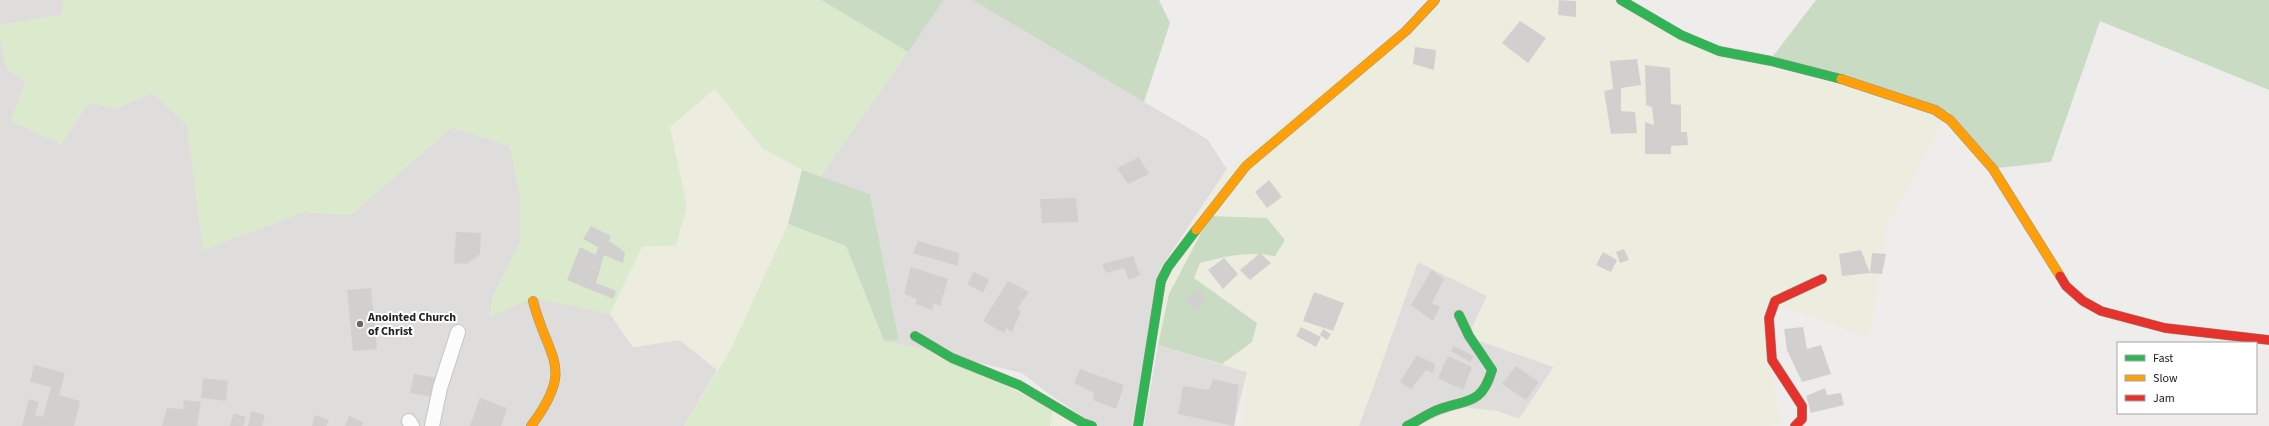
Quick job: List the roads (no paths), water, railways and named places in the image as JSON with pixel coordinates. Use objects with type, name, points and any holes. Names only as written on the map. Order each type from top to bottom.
[{"type":"street","points":[[1138,426],[1158,297],[1161,281],[1168,266],[1246,166],[1406,31],[1435,0]]},
{"type":"street","points":[[1621,0],[1632,8],[1681,35],[1719,51],[1771,61],[1844,80],[1935,110],[1950,120],[1993,169],[2066,286],[2083,301],[2101,311],[2165,328],[2269,340]]},
{"type":"street","points":[[1795,426],[1802,419],[1802,406],[1772,360],[1769,318],[1775,302],[1822,279]]},
{"type":"street","points":[[531,426],[548,400],[556,375],[555,358],[537,317],[533,302]]},
{"type":"street","points":[[1407,426],[1440,409],[1473,400],[1483,395],[1488,386],[1492,370],[1469,336],[1459,315]]},
{"type":"street","points":[[432,426],[440,388],[458,332]]},
{"type":"street","points":[[915,336],[952,358],[1019,385],[1092,426]]},
{"type":"place","name":"Anointed Church of Christ","points":[[360,324]]}]
